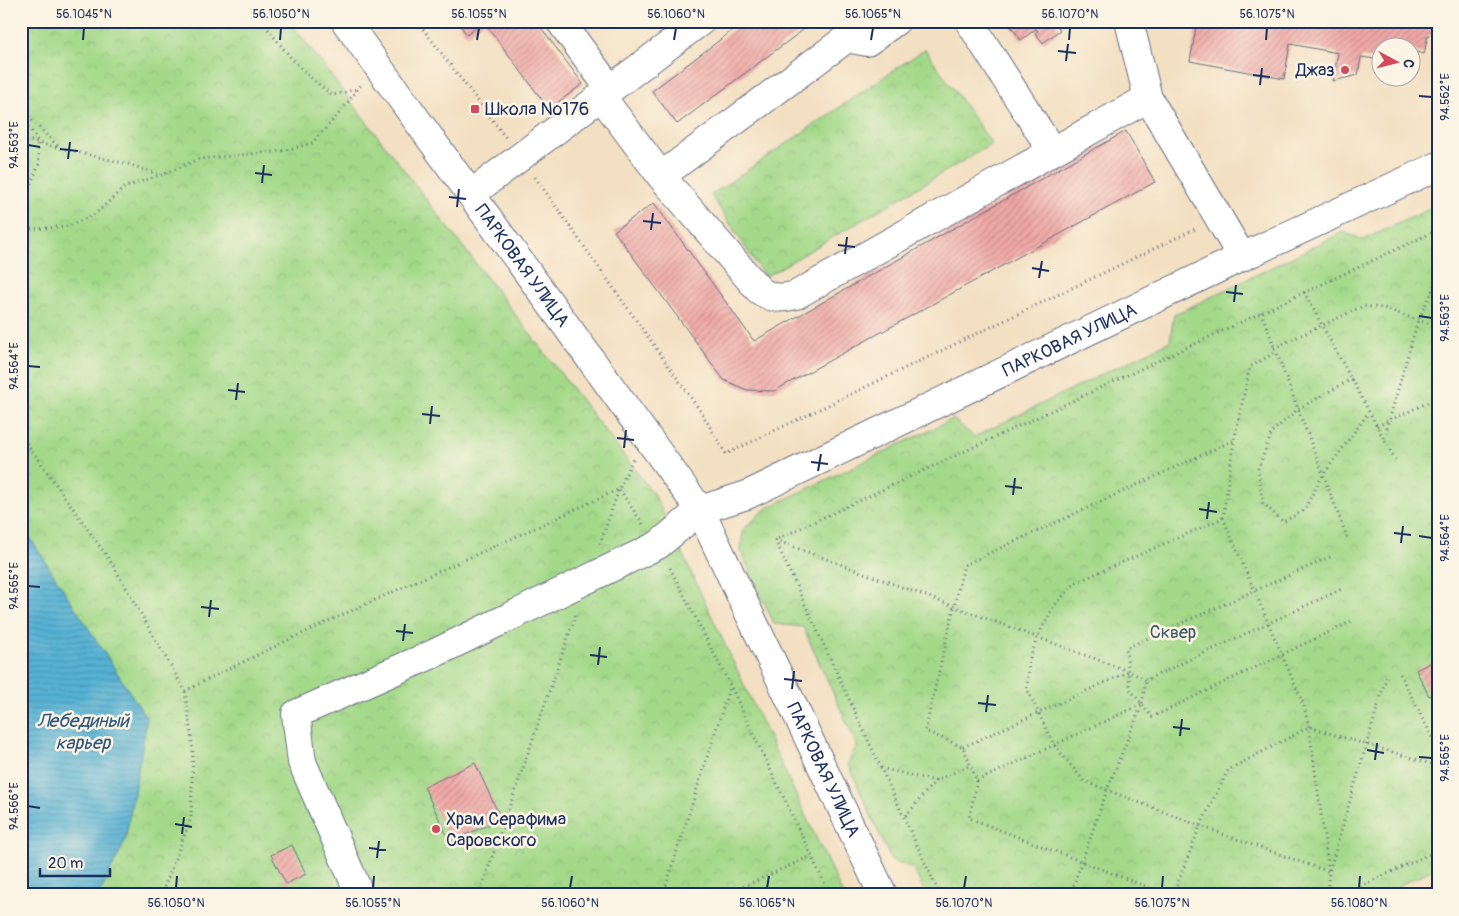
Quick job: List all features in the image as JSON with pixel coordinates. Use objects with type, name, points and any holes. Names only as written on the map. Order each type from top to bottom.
[{"type":"street","name":"ПАРКОВАЯ УЛИЦА","points":[[345,21],[700,510],[883,895]]},
{"type":"street","points":[[560,21],[605,93],[661,176],[759,290],[769,297],[782,299],[796,294],[1148,98]]},
{"type":"street","points":[[471,194],[701,21]]},
{"type":"street","points":[[661,176],[847,38],[867,42],[896,21]]},
{"type":"street","points":[[970,21],[1052,151]]},
{"type":"street","points":[[1129,21],[1148,98],[1242,257]]},
{"type":"street","name":"ПАРКОВАЯ УЛИЦА","points":[[700,510],[747,495],[1242,257],[1438,166]]},
{"type":"street","points":[[360,895],[302,762],[296,714],[433,654],[658,545],[700,510]]},
{"type":"path","points":[[262,21],[286,54],[316,84],[333,95],[358,89]]},
{"type":"path","points":[[21,230],[68,226],[95,214],[125,187],[162,175],[199,159],[282,151],[312,143],[358,89],[376,64]]},
{"type":"path","points":[[21,110],[61,149]]},
{"type":"path","points":[[21,114],[38,142],[40,164],[21,206]]},
{"type":"path","points":[[21,139],[128,164],[162,175]]},
{"type":"path","points":[[774,540],[1438,230]]},
{"type":"path","points":[[1383,438],[1390,420],[1418,320],[1432,292],[1438,272]]},
{"type":"path","points":[[1432,292],[1438,288]]},
{"type":"path","points":[[1304,292],[1397,463]]},
{"type":"path","points":[[1274,348],[1362,306],[1384,308],[1438,327]]},
{"type":"path","points":[[1261,312],[1347,537]]},
{"type":"path","points":[[1276,352],[1250,367],[1234,440],[1223,518],[1304,706],[1309,727],[1329,872]]},
{"type":"path","points":[[1352,379],[1298,409],[1272,432],[1258,469],[1263,503],[1283,522],[1303,511],[1323,475],[1369,412]]},
{"type":"path","points":[[1377,426],[1438,398]]},
{"type":"path","points":[[21,435],[113,565],[185,691],[193,750],[191,818],[161,895]]},
{"type":"path","points":[[1168,895],[969,818],[977,781],[963,747],[926,730],[964,565],[1234,440]]},
{"type":"path","points":[[479,895],[619,489],[635,454]]},
{"type":"path","points":[[185,691],[273,646],[493,549],[619,489]]},
{"type":"path","points":[[619,489],[658,545],[730,685],[830,895]]},
{"type":"path","points":[[1223,518],[1075,583],[1054,606],[1037,638],[1030,661],[1027,689],[1054,745],[1084,781],[1200,826],[1329,872]]},
{"type":"path","points":[[774,540],[1146,680],[1342,589]]},
{"type":"path","points":[[774,540],[940,895]]},
{"type":"path","points":[[1330,557],[1126,648],[1130,689],[1152,717],[1354,620]]},
{"type":"path","points":[[963,747],[1128,672]]},
{"type":"path","points":[[1400,674],[1438,749]]},
{"type":"path","points":[[1327,895],[1329,872],[1387,675]]},
{"type":"path","points":[[1070,895],[1107,790],[1142,704],[1146,680]]},
{"type":"path","points":[[664,895],[730,685]]},
{"type":"path","points":[[977,781],[1142,704]]},
{"type":"path","points":[[1173,895],[1200,826],[1228,770],[1309,727],[1438,766]]},
{"type":"path","points":[[904,818],[935,781],[970,765]]},
{"type":"path","points":[[881,768],[935,781]]},
{"type":"path","points":[[1342,895],[1438,850]]},
{"type":"path","points":[[725,895],[812,856]]},
{"type":"green space","points":[[21,21],[289,21],[655,496],[843,895],[99,895],[125,841],[147,719],[21,524]]},
{"type":"green space","points":[[925,49],[992,144],[765,277],[711,195]]},
{"type":"green space","name":"Сквер","points":[[1438,205],[1438,867],[1398,886],[1398,895],[926,895],[913,868],[891,860],[848,764],[857,745],[803,627],[774,624],[741,551],[743,530],[765,509],[953,419],[974,437],[1170,341],[1174,315],[1343,232],[1363,240]]},
{"type":"water","name":"Лебединый карьер","points":[[21,524],[147,719],[125,841],[99,895],[21,895]]},
{"type":"building","points":[[457,21],[536,21],[583,84],[549,109],[484,22],[467,35]]},
{"type":"building","points":[[745,21],[815,21],[677,124],[652,91]]},
{"type":"building","points":[[1007,21],[1060,21],[1056,24],[1060,30],[1043,43],[1035,33],[1038,31],[1036,29],[1021,40]]},
{"type":"building","points":[[1181,21],[1438,21],[1438,36],[1428,35],[1424,54],[1422,54],[1422,38],[1372,38],[1372,59],[1361,57],[1358,75],[1333,81],[1338,53],[1290,44],[1284,79],[1190,61],[1196,28],[1180,25]]},
{"type":"building","points":[[1126,131],[1155,182],[774,391],[747,390],[724,380],[614,231],[654,203],[754,341]]},
{"type":"building","points":[[1438,659],[1438,692],[1429,696],[1416,670]]},
{"type":"building","points":[[475,763],[501,819],[450,842],[424,787]]},
{"type":"building","points":[[292,845],[306,874],[286,884],[271,855]]},
{"type":"place","name":"Джаз","points":[[1345,70]]},
{"type":"place","name":"Школа №176","points":[[475,109]]},
{"type":"place","name":"Храм Серафима Саровского","points":[[436,829]]}]
